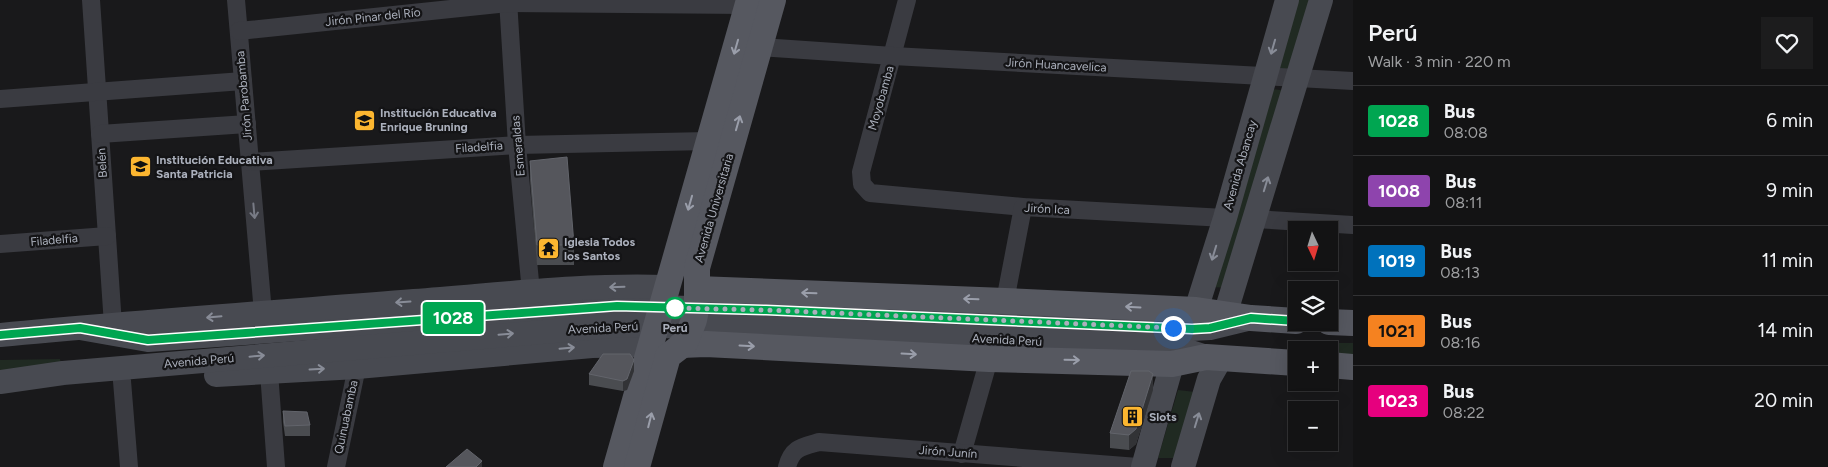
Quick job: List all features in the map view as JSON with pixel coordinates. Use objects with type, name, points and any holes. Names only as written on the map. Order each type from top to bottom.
[{"type":"main road","name":"Avenida Universitaria","points":[[637,467],[665,362],[672,352],[681,346],[688,337],[694,320],[697,305],[697,268],[773,0]]},
{"type":"main road","name":"Avenida Abancay","points":[[1194,320],[1287,0]]},
{"type":"main road","points":[[1225,314],[1321,0]]},
{"type":"main road","name":"Avenida Universitaria","points":[[616,467],[748,3]]},
{"type":"main road","name":"Avenida Perú","points":[[0,335],[263,312],[531,292],[615,287],[666,287]]},
{"type":"main road","name":"Avenida Perú","points":[[697,288],[1005,301],[1194,320],[1210,328],[1251,318]]},
{"type":"main road","name":"Avenida Perú","points":[[80,328],[148,340],[585,318],[624,325],[765,320],[1194,320],[1225,314],[1288,320]]},
{"type":"main road","name":"Avenida Perú","points":[[0,382],[63,373],[585,318]]},
{"type":"main road","name":"Avenida Perú","points":[[765,320],[1172,346],[1213,358]]},
{"type":"main road","points":[[1338,323],[1353,324]]},
{"type":"main road","name":"Avenida Perú","points":[[681,346],[706,344],[989,359],[1172,364],[1213,358],[1288,363]]},
{"type":"main road","name":"Avenida Perú","points":[[0,390],[357,367],[592,346],[650,345]]},
{"type":"main road","points":[[1183,467],[1209,379],[1213,358]]},
{"type":"main road","points":[[1143,467],[1172,364]]},
{"type":"main road","points":[[1338,366],[1353,367]]},
{"type":"street","name":"Belén","points":[[91,0],[113,325]]},
{"type":"street","name":"Jirón Parobamba","points":[[236,0],[263,312]]},
{"type":"street","name":"Moyobamba","points":[[870,193],[862,184],[861,172],[907,0]]},
{"type":"street","name":"Jirón Pinar del Río","points":[[239,31],[508,2],[748,3]]},
{"type":"street","name":"Esmeraldas","points":[[508,2],[517,144],[531,292]]},
{"type":"street","name":"Jirón Huancavelica","points":[[760,47],[1353,81]]},
{"type":"street","points":[[0,100],[243,81]]},
{"type":"street","points":[[100,134],[247,124]]},
{"type":"street","name":"Filadelfia","points":[[250,162],[517,144],[708,141]]},
{"type":"street","name":"Jirón Ica","points":[[870,193],[1023,207],[1225,218]]},
{"type":"street","points":[[1005,301],[1023,207]]},
{"type":"street","points":[[1255,219],[1353,225]]},
{"type":"street","name":"Filadelfia","points":[[0,244],[107,236]]},
{"type":"street","points":[[962,454],[989,359]]},
{"type":"street","name":"Quinuabamba","points":[[336,467],[357,367]]},
{"type":"street","points":[[269,372],[276,467]]},
{"type":"street","points":[[122,381],[129,467]]},
{"type":"street","name":"Jirón Junín","points":[[787,467],[790,455],[802,446],[819,442],[1138,467]]},
{"type":"shaded area","points":[[1296,0],[1314,0],[1293,74],[1277,72]]},
{"type":"shaded area","points":[[1272,89],[1288,91],[1231,288],[1211,287]]},
{"type":"shaded area","points":[[1338,343],[1353,343],[1353,355],[1338,354]]},
{"type":"shaded area","points":[[60,359],[61,363],[0,372],[0,360]]},
{"type":"shaded area","points":[[1178,390],[1195,392],[1175,458],[1158,458]]},
{"type":"building","points":[[567,157],[574,245],[537,245],[530,161]]},
{"type":"building","points":[[603,354],[630,354],[634,360],[627,379],[623,381],[589,374]]},
{"type":"building","name":"Slots","points":[[1131,371],[1149,371],[1153,374],[1136,429],[1129,435],[1110,433]]},
{"type":"building","points":[[283,411],[307,412],[310,425],[285,426]]},
{"type":"building","points":[[467,449],[482,461],[476,467],[446,467]]},
{"type":"bus line","name":"1028","points":[[0,335],[80,328],[148,340],[617,306],[766,310],[1192,329],[1210,328],[1251,318],[1288,320]]},
{"type":"place","name":"Institución Educativa Enrique Bruning","points":[[364,120]]},
{"type":"place","name":"Institución Educativa Santa Patricia","points":[[140,167]]},
{"type":"place","name":"Iglesia Todos los Santos","points":[[548,249]]},
{"type":"place","name":"Perú","points":[[675,308]]},
{"type":"place","name":"Slots","points":[[1133,417]]},
{"type":"route","points":[[675,308],[673,308],[766,310],[1173,328]]}]
